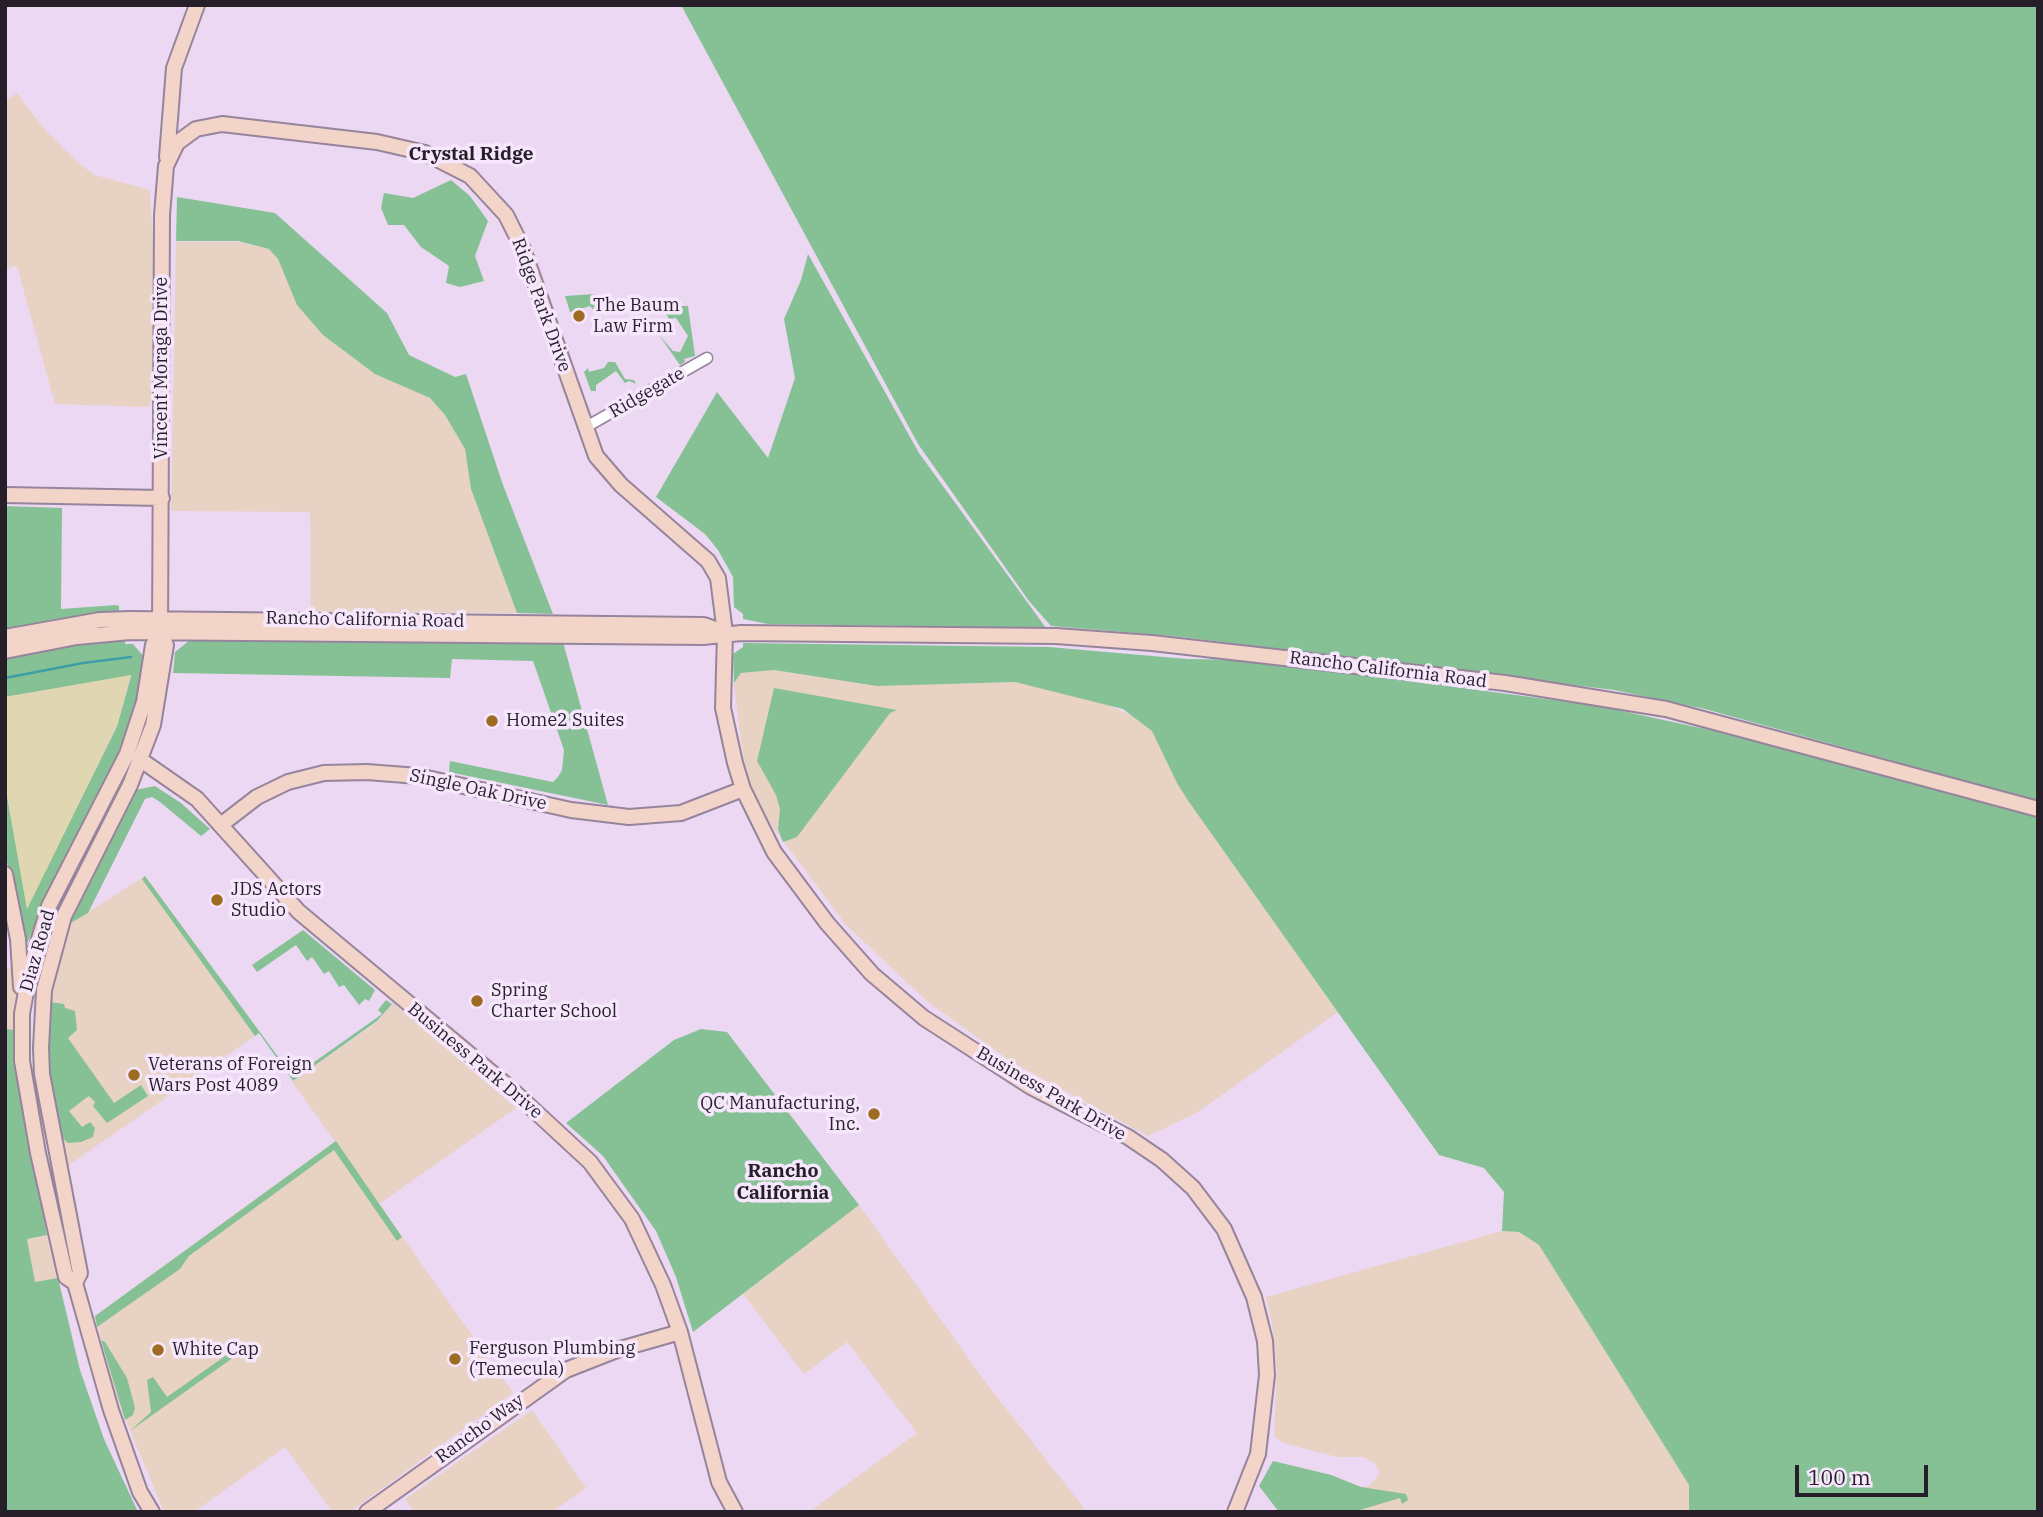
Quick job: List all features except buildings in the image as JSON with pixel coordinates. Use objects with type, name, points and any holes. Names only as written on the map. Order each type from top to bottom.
[{"type":"street","points":[[166,166],[174,68],[197,5]]},
{"type":"street","name":"Ridge Park Drive","points":[[196,129],[222,124],[377,142],[425,153],[470,176],[506,215],[523,249],[596,456],[621,485],[708,561],[718,578],[723,595],[725,633]]},
{"type":"street","name":"Vincent Moraga Drive","points":[[160,626],[162,215],[166,166],[177,143],[196,129]]},
{"type":"street","name":"Ridgegate","points":[[586,427],[707,358]]},
{"type":"street","points":[[5,495],[162,498]]},
{"type":"street","name":"Rancho California Road","points":[[5,637],[100,620],[160,626],[704,625],[725,633],[1056,636],[1140,642],[1579,693],[1667,709],[2038,809]]},
{"type":"street","name":"Rancho California Road","points":[[5,651],[78,637],[160,626]]},
{"type":"street","name":"Diaz Road","points":[[75,1283],[80,1273],[42,1074],[44,990],[64,916],[141,761],[159,700],[166,645],[160,626]]},
{"type":"street","name":"Diaz Road","points":[[152,1512],[140,1492],[111,1410],[75,1283],[66,1277],[38,1153],[22,1061],[22,1014],[30,969],[49,906],[127,754],[144,702],[153,645],[160,626]]},
{"type":"street","name":"Business Park Drive","points":[[725,633],[723,708],[743,789],[774,852],[827,923],[872,974],[924,1018],[1031,1087],[1128,1137],[1162,1160],[1193,1188],[1224,1229],[1254,1297],[1265,1341],[1267,1375],[1258,1454],[1235,1512]]},
{"type":"street","name":"Business Park Drive","points":[[141,761],[175,782],[222,824],[299,912],[510,1088],[590,1162],[632,1219],[663,1285],[680,1332],[719,1482],[735,1512]]},
{"type":"street","name":"Single Oak Drive","points":[[222,824],[257,797],[288,782],[324,773],[367,772],[418,776],[571,810],[629,817],[681,813],[743,789]]},
{"type":"street","points":[[5,874],[18,939],[22,1014]]},
{"type":"street","name":"Rancho Way","points":[[367,1512],[566,1370],[617,1350],[680,1332]]},
{"type":"shaded area","points":[[17,93],[46,131],[78,163],[95,175],[150,190],[156,300],[155,393],[149,407],[55,404],[17,266],[5,269],[5,102]]},
{"type":"shaded area","points":[[176,242],[238,242],[269,249],[278,259],[297,305],[323,335],[375,374],[430,398],[445,415],[465,449],[471,489],[517,613],[311,612],[310,512],[171,511]]},
{"type":"shaded area","points":[[774,670],[877,686],[1015,682],[1099,701],[1139,719],[1153,731],[1189,802],[1338,1012],[1198,1112],[1148,1136],[1010,1061],[928,1002],[846,925],[772,826],[744,767],[734,683],[741,673]]},
{"type":"shaded area","points":[[145,876],[259,1033],[66,1167],[60,1136],[48,1013],[63,940],[69,924]]},
{"type":"shaded area","points":[[12,967],[17,998],[16,1030],[5,1029],[5,969]]},
{"type":"shaded area","points":[[393,1003],[516,1108],[379,1204],[513,1393],[350,1512],[332,1512],[285,1447],[194,1512],[164,1512],[115,1394],[95,1316],[335,1141],[292,1082],[377,1022]]},
{"type":"shaded area","points":[[859,1205],[986,1383],[1087,1512],[809,1512],[917,1433],[847,1342],[804,1374],[743,1294]]},
{"type":"shaded area","points":[[1502,1231],[1519,1232],[1539,1245],[1689,1485],[1689,1512],[1304,1512],[1273,1461],[1331,1475],[1361,1487],[1369,1486],[1380,1473],[1374,1462],[1363,1457],[1337,1457],[1283,1443],[1274,1436],[1277,1371],[1272,1323],[1266,1297]]},
{"type":"shaded area","points":[[47,1235],[58,1278],[35,1283],[27,1238]]},
{"type":"shaded area","points":[[532,1410],[586,1488],[552,1512],[414,1512],[405,1499]]},
{"type":"green space","points":[[681,5],[2038,5],[2038,801],[1705,709],[1614,690],[1173,636],[1051,626],[1029,601],[918,444]]},
{"type":"green space","points":[[451,180],[470,196],[488,221],[475,256],[484,281],[460,287],[446,283],[449,266],[421,247],[404,225],[388,225],[381,208],[384,193],[413,198]]},
{"type":"green space","points":[[177,197],[275,213],[387,313],[409,355],[455,377],[466,374],[503,485],[553,614],[517,613],[471,489],[465,449],[445,415],[430,398],[375,374],[323,335],[297,305],[278,259],[269,249],[238,241],[176,241]]},
{"type":"green space","points":[[808,254],[919,453],[1046,628],[768,624],[743,619],[743,614],[734,607],[733,577],[718,550],[705,534],[656,497],[717,392],[768,458],[795,378],[784,319],[801,280]]},
{"type":"green space","points":[[594,294],[601,297],[603,311],[594,311],[590,306],[570,312],[565,296]]},
{"type":"green space","points":[[676,306],[688,306],[695,356],[684,359],[685,362],[680,365],[659,335],[673,351],[680,352],[688,336],[676,318],[669,319],[665,312]]},
{"type":"green space","points":[[608,362],[615,362],[625,379],[634,380],[636,384],[629,381],[625,383],[616,371],[596,385],[596,391],[591,391],[584,372],[588,368],[589,372],[604,368]]},
{"type":"green space","points":[[5,506],[62,508],[61,609],[116,605],[119,606],[119,611],[5,630]]},
{"type":"green space","points":[[125,639],[125,644],[133,644],[144,657],[138,696],[113,767],[27,943],[23,941],[5,852],[5,784],[27,908],[117,726],[131,676],[5,697],[5,656],[90,641]]},
{"type":"green space","points":[[190,640],[563,642],[608,805],[449,772],[450,761],[553,782],[558,777],[562,770],[564,750],[533,661],[452,659],[450,678],[173,673],[175,652]]},
{"type":"green space","points":[[743,643],[1049,647],[1187,659],[1250,660],[1599,706],[1733,735],[2038,815],[2038,1512],[1689,1512],[1689,1485],[1539,1245],[1519,1232],[1502,1231],[1504,1192],[1484,1168],[1439,1155],[1189,802],[1152,731],[1123,709],[1015,682],[877,686],[774,670],[741,673],[734,683],[733,654],[743,647]]},
{"type":"green space","points":[[774,688],[897,710],[890,713],[797,837],[783,842],[778,829],[780,809],[776,795],[757,761]]},
{"type":"green space","points":[[155,786],[181,803],[210,829],[201,836],[160,802],[152,797],[145,799],[88,913],[69,924],[135,790]]},
{"type":"green space","points":[[145,876],[293,1077],[382,1014],[378,1010],[386,1000],[392,1004],[377,1021],[293,1081],[259,1033],[255,1036],[142,879]]},
{"type":"green space","points":[[303,930],[375,990],[369,1001],[365,999],[359,1005],[344,985],[339,987],[329,971],[324,974],[312,957],[307,961],[296,945],[257,972],[252,965]]},
{"type":"green space","points":[[50,1002],[64,1004],[65,1008],[75,1011],[77,1030],[68,1038],[114,1103],[141,1085],[148,1096],[107,1123],[93,1106],[95,1102],[89,1096],[86,1098],[69,1111],[82,1127],[90,1122],[95,1128],[93,1137],[81,1142],[68,1143],[60,1136],[49,1079]]},
{"type":"green space","points":[[5,1029],[16,1030],[15,1057],[22,1108],[47,1235],[27,1239],[35,1282],[58,1278],[80,1370],[104,1439],[138,1512],[5,1512]]},
{"type":"green space","points":[[701,1029],[727,1032],[859,1205],[693,1332],[676,1277],[656,1231],[603,1156],[566,1123],[674,1040]]},
{"type":"green space","points":[[336,1141],[402,1237],[397,1241],[334,1150],[189,1256],[180,1269],[97,1327],[95,1316]]},
{"type":"green space","points":[[101,1340],[105,1342],[127,1378],[135,1408],[133,1415],[125,1420]]},
{"type":"green space","points":[[238,1347],[241,1352],[130,1431],[151,1412],[147,1380],[153,1377],[167,1397]]},
{"type":"green space","points":[[1273,1461],[1331,1475],[1361,1487],[1406,1494],[1408,1500],[1402,1504],[1400,1498],[1353,1512],[1279,1512],[1259,1486]]},
{"type":"sand","points":[[131,675],[117,726],[27,909],[5,784],[5,697]]},
{"type":"waterway","points":[[5,678],[131,657]]},
{"type":"place","name":"The Baum Law Firm","points":[[579,316]]},
{"type":"place","name":"Home2 Suites","points":[[492,721]]},
{"type":"place","name":"JDS Actors Studio","points":[[217,900]]},
{"type":"place","name":"Spring Charter School","points":[[477,1001]]},
{"type":"place","name":"Veterans of Foreign Wars Post 4089","points":[[134,1075]]},
{"type":"place","name":"QC Manufacturing, Inc.","points":[[874,1114]]},
{"type":"place","name":"White Cap","points":[[158,1350]]},
{"type":"place","name":"Ferguson Plumbing (Temecula)","points":[[455,1359]]},
{"type":"district","name":"Crystal Ridge","points":[[471,155]]},
{"type":"district","name":"Rancho California","points":[[783,1183]]}]
